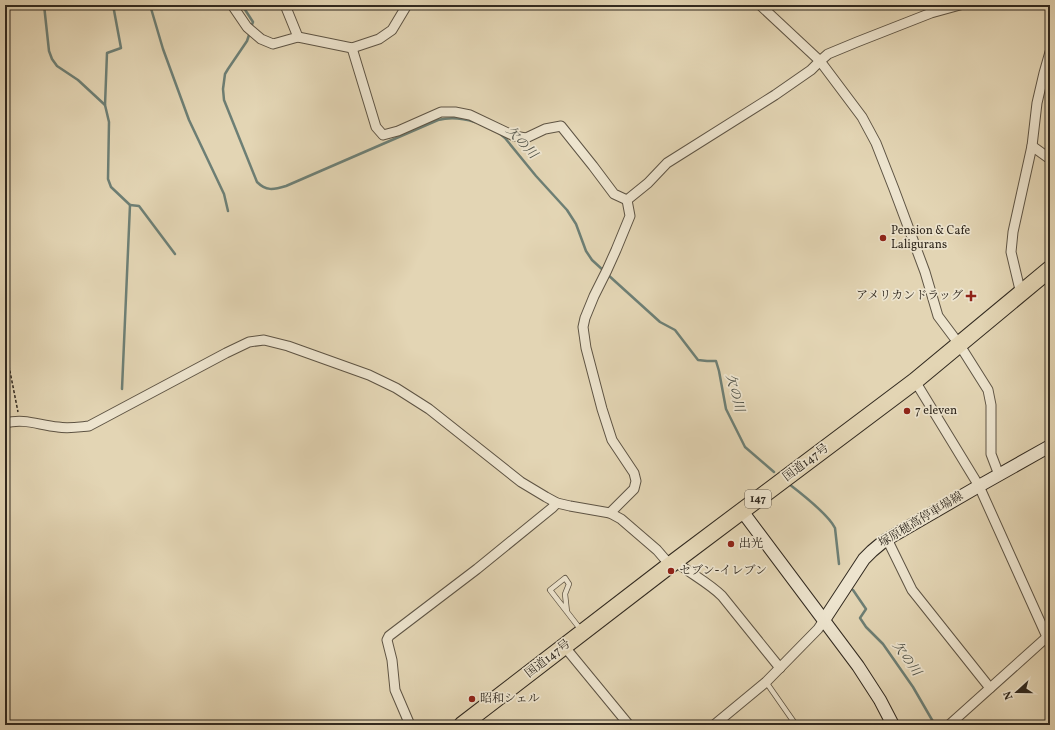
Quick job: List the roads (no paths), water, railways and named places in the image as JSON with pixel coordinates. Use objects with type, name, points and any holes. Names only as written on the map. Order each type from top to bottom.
[{"type":"highway","name":"国道147号","points":[[462,725],[915,380],[1050,269]]},
{"type":"main road","name":"塚原穂高停車場線","points":[[824,620],[864,559],[872,551],[887,540],[1050,446]]},
{"type":"main road","points":[[742,511],[869,682],[893,725]]},
{"type":"street","points":[[232,5],[250,30],[261,39],[273,44],[298,37],[352,48],[379,39],[392,30],[407,5]]},
{"type":"street","points":[[285,5],[298,37]]},
{"type":"street","points":[[760,5],[820,61],[862,117],[876,143],[922,265],[938,316],[988,390],[991,405],[991,454],[999,475]]},
{"type":"street","points":[[627,200],[648,183],[667,164],[775,95],[811,70],[828,54],[931,13],[959,5]]},
{"type":"street","points":[[352,48],[376,127],[383,135],[398,131],[441,112],[455,112],[470,115],[514,136],[526,138],[545,129],[561,126],[614,194],[627,200]]},
{"type":"street","points":[[1021,294],[1011,252],[1013,232],[1032,146],[1037,103],[1050,52]]},
{"type":"street","points":[[1032,146],[1050,159]]},
{"type":"street","points":[[610,513],[634,489],[636,481],[634,473],[612,440],[586,348],[583,327],[594,296],[630,216],[627,200]]},
{"type":"street","points":[[5,423],[26,421],[58,427],[72,428],[89,426],[249,342],[264,340],[288,346],[370,375],[396,388],[429,409],[521,482],[546,497],[570,506],[610,513],[620,519],[673,563],[722,596],[780,668]]},
{"type":"street","points":[[915,380],[979,486],[1049,636],[949,725]]},
{"type":"street","points":[[410,725],[395,690],[392,660],[386,640],[389,636],[477,569],[552,508],[557,502]]},
{"type":"street","points":[[887,540],[912,590],[990,688]]},
{"type":"street","points":[[714,725],[766,682],[818,629],[824,620]]},
{"type":"street","points":[[564,646],[629,725]]},
{"type":"lane","points":[[567,612],[565,594],[570,584],[565,578],[550,590],[567,612],[583,632]]},
{"type":"lane","points":[[766,682],[796,725]]},
{"type":"waterway","points":[[44,5],[49,51],[52,59],[57,66],[78,80],[105,105]]},
{"type":"waterway","points":[[113,5],[121,48],[107,53],[105,105],[109,122],[108,179],[111,187],[130,205],[122,389]]},
{"type":"waterway","points":[[150,5],[163,49],[189,120],[224,194],[228,211]]},
{"type":"waterway","name":"欠の川","points":[[242,5],[253,22],[251,27]]},
{"type":"waterway","name":"欠の川","points":[[250,32],[247,41],[225,74],[223,89],[224,100],[257,182],[264,187],[273,189],[286,186],[438,120],[456,118],[475,122]]},
{"type":"waterway","name":"欠の川","points":[[499,133],[567,210],[576,224],[586,251],[592,260],[604,271]]},
{"type":"waterway","points":[[130,205],[139,206],[175,254]]},
{"type":"waterway","name":"欠の川","points":[[607,274],[660,322],[675,330],[698,360],[716,361],[726,409],[745,447],[774,472]]},
{"type":"waterway","name":"欠の川","points":[[789,484],[832,522],[835,528],[839,564]]},
{"type":"waterway","name":"欠の川","points":[[853,590],[866,609],[860,618],[866,627],[883,644],[913,687],[935,725]]},
{"type":"place","name":"Pension & Cafe Laligurans","points":[[883,238]]},
{"type":"place","name":"アメリカンドラッグ","points":[[971,296]]},
{"type":"place","name":"7 eleven","points":[[907,411]]},
{"type":"place","name":"出光","points":[[731,544]]},
{"type":"place","name":"セブン-イレブン","points":[[671,571]]},
{"type":"place","name":"昭和シェル","points":[[472,699]]}]
